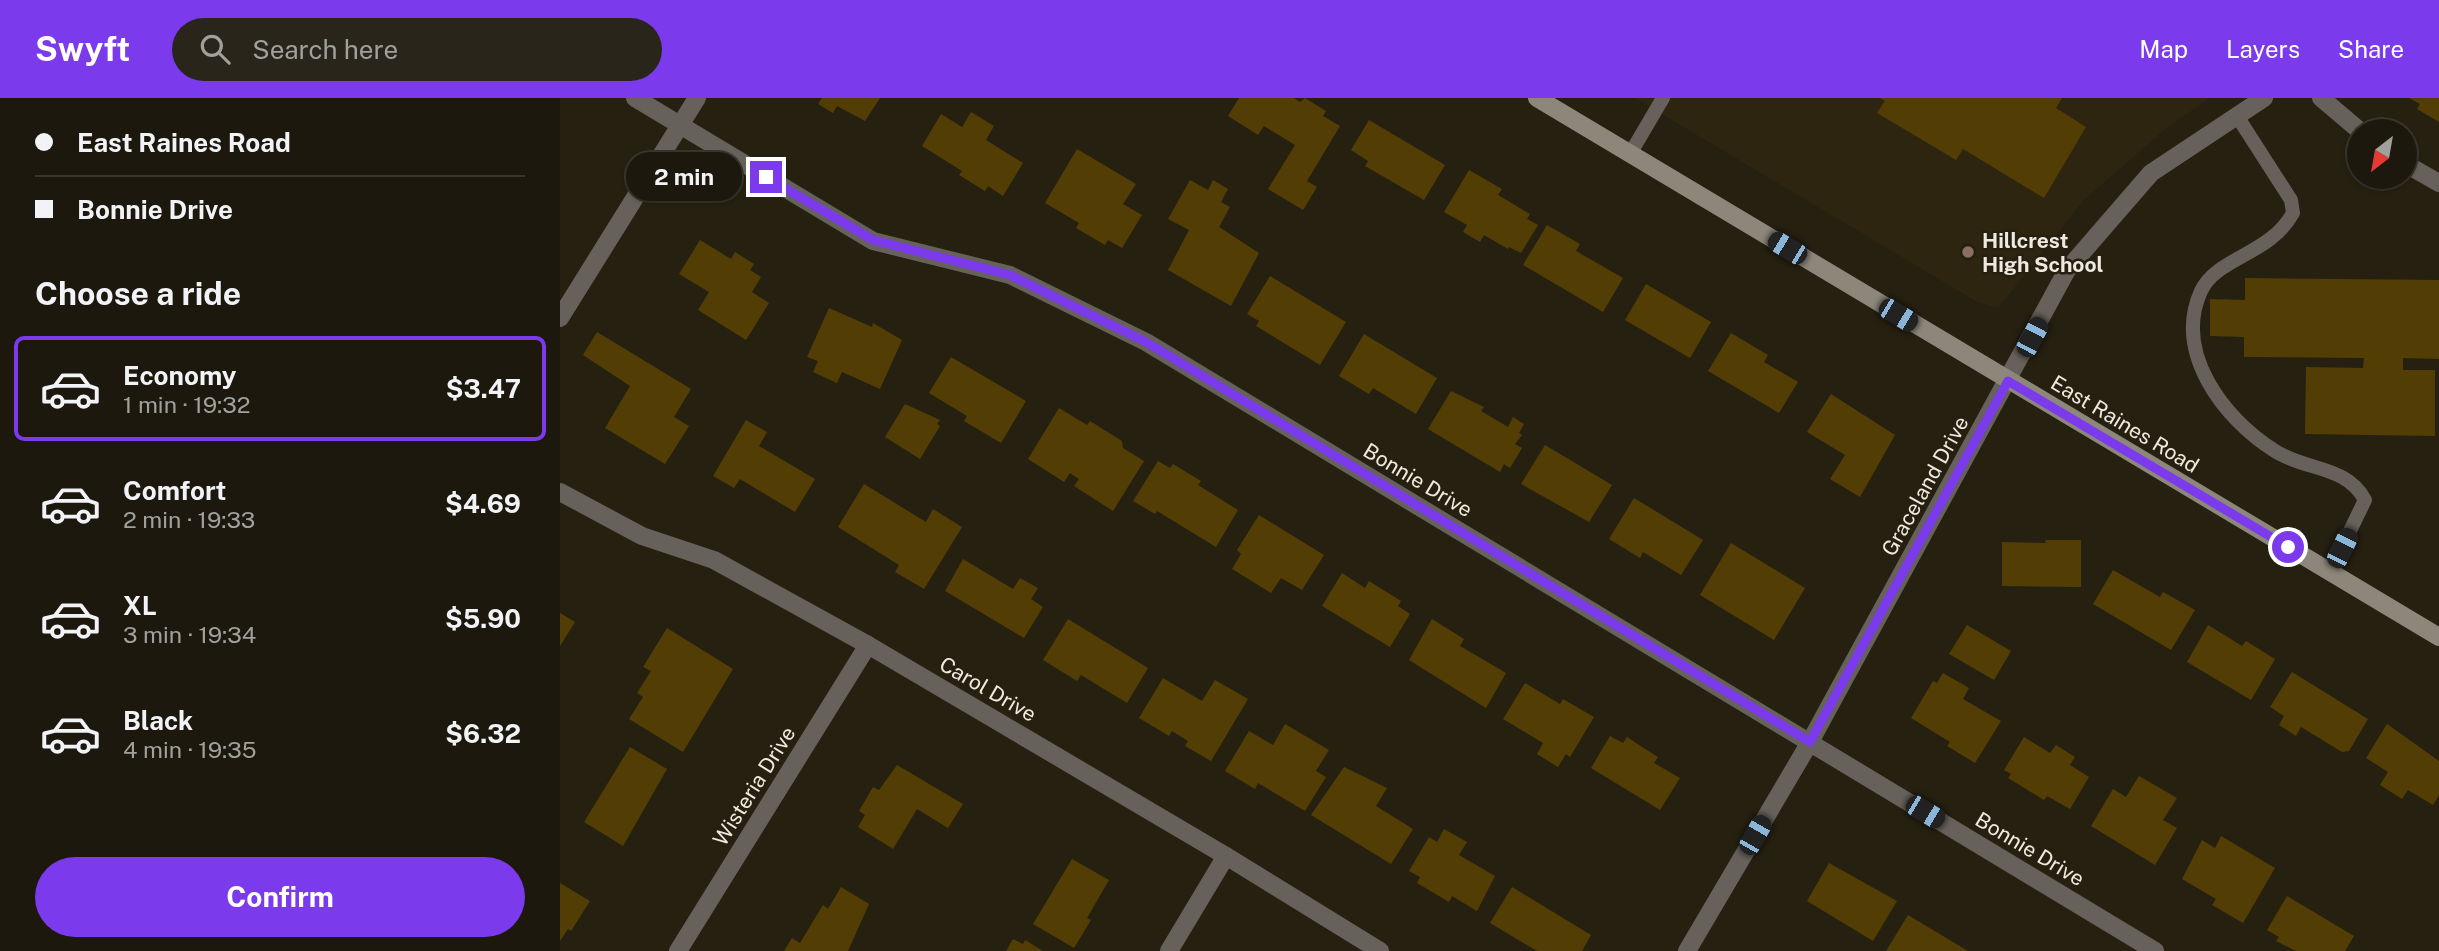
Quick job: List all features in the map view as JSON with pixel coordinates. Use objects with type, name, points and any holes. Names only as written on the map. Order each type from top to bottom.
[{"type":"main road","name":"East Raines Road","points":[[1537,98],[2439,637]]},
{"type":"street","name":"Bonnie Drive","points":[[635,98],[873,240],[1010,275],[1146,342],[2155,951]]},
{"type":"street","points":[[560,318],[697,98]]},
{"type":"street","name":"Graceland Drive","points":[[1687,951],[1810,742],[2067,271],[2151,173],[2264,98]]},
{"type":"street","points":[[2321,98],[2347,120]]},
{"type":"street","points":[[2417,170],[2439,183]]},
{"type":"street","name":"Carol Drive","points":[[560,492],[642,536],[714,560],[869,645],[1226,856],[1380,951]]},
{"type":"street","name":"Wisteria Drive","points":[[678,951],[869,645]]},
{"type":"street","points":[[1168,951],[1226,856]]},
{"type":"lane","points":[[1630,154],[1663,98]]},
{"type":"lane","points":[[2237,116],[2291,200],[2293,214],[2274,239],[2218,270],[2202,289],[2194,314],[2192,337],[2207,380],[2233,419],[2276,452],[2347,477],[2359,489],[2365,500],[2330,572]]},
{"type":"shaded area","name":"Hillcrest High School","points":[[1635,98],[2209,98],[2163,131],[2084,200],[1999,307],[1979,303]]},
{"type":"building","points":[[822,98],[880,98],[865,121],[837,106],[833,113],[818,104]]},
{"type":"building","points":[[1239,98],[1294,98],[1300,102],[1305,98],[1326,111],[1323,116],[1340,126],[1307,181],[1317,187],[1303,210],[1268,189],[1295,145],[1264,126],[1258,135],[1228,116]]},
{"type":"building","name":"Hillcrest High School","points":[[1880,98],[2062,98],[2056,108],[2086,127],[2044,198],[1963,149],[1956,160],[1877,113],[1885,101]]},
{"type":"building","points":[[2409,98],[2439,98],[2439,122],[2417,109],[2420,104]]},
{"type":"building","points":[[971,112],[994,126],[986,140],[1023,163],[1003,196],[988,186],[985,191],[959,175],[962,171],[922,146],[941,114],[962,127]]},
{"type":"building","points":[[1369,120],[1445,165],[1424,200],[1365,166],[1368,161],[1351,150]]},
{"type":"building","points":[[1077,149],[1136,184],[1123,204],[1142,215],[1122,248],[1108,240],[1105,245],[1076,228],[1079,223],[1045,203]]},
{"type":"building","points":[[1469,170],[1502,189],[1498,195],[1530,214],[1527,219],[1538,225],[1521,253],[1484,235],[1480,242],[1463,232],[1467,225],[1444,212]]},
{"type":"building","points":[[1190,180],[1208,190],[1213,180],[1228,189],[1221,202],[1230,207],[1219,227],[1259,253],[1231,306],[1168,270],[1189,230],[1168,219]]},
{"type":"building","points":[[1547,225],[1580,244],[1576,251],[1623,278],[1603,312],[1523,265]]},
{"type":"building","points":[[700,240],[731,259],[735,252],[754,264],[750,270],[761,277],[752,292],[769,303],[746,340],[698,310],[709,292],[679,274]]},
{"type":"building","points":[[1270,276],[1346,322],[1320,365],[1256,326],[1259,321],[1247,314]]},
{"type":"building","points":[[2245,278],[2439,280],[2439,359],[2403,358],[2403,370],[2435,370],[2435,436],[2305,434],[2306,367],[2363,368],[2364,358],[2244,357],[2244,337],[2210,336],[2210,299],[2245,300]]},
{"type":"building","points":[[1646,284],[1711,322],[1690,358],[1625,320]]},
{"type":"building","points":[[829,308],[872,327],[873,323],[902,340],[880,389],[842,372],[837,383],[813,372],[818,361],[807,357]]},
{"type":"building","points":[[597,332],[691,389],[674,417],[689,426],[665,464],[605,428],[630,386],[583,355]]},
{"type":"building","points":[[1731,333],[1768,355],[1764,362],[1798,382],[1779,413],[1708,371]]},
{"type":"building","points":[[1364,334],[1437,378],[1416,414],[1373,388],[1369,394],[1339,376]]},
{"type":"building","points":[[951,357],[1026,401],[1001,443],[964,421],[967,416],[929,393]]},
{"type":"building","points":[[1451,391],[1484,407],[1481,411],[1508,427],[1513,417],[1524,424],[1519,433],[1522,435],[1515,444],[1522,448],[1510,468],[1504,464],[1500,472],[1428,429]]},
{"type":"building","points":[[1831,394],[1895,435],[1860,497],[1830,479],[1845,455],[1807,432]]},
{"type":"building","points":[[905,404],[940,420],[937,424],[940,426],[920,459],[885,437]]},
{"type":"building","points":[[1059,408],[1087,425],[1090,421],[1122,441],[1123,448],[1144,461],[1113,511],[1074,486],[1079,479],[1070,473],[1064,482],[1028,459]]},
{"type":"building","points":[[746,420],[767,432],[759,446],[815,479],[795,512],[740,479],[734,488],[713,476]]},
{"type":"building","points":[[1545,445],[1612,485],[1589,522],[1521,484]]},
{"type":"building","points":[[1158,461],[1170,468],[1173,464],[1201,481],[1198,485],[1238,510],[1216,547],[1157,511],[1155,514],[1133,501]]},
{"type":"building","points":[[864,484],[926,522],[933,509],[962,527],[924,589],[895,572],[899,565],[838,527]]},
{"type":"building","points":[[1634,498],[1703,540],[1681,575],[1643,552],[1640,558],[1609,539]]},
{"type":"building","points":[[1259,515],[1324,555],[1302,590],[1281,578],[1271,593],[1232,569],[1241,554],[1237,550]]},
{"type":"building","points":[[2045,540],[2081,540],[2081,587],[2002,586],[2002,542],[2046,543]]},
{"type":"building","points":[[1731,543],[1805,588],[1774,640],[1700,595]]},
{"type":"building","points":[[963,559],[1013,589],[1020,578],[1038,588],[1031,599],[1043,607],[1024,638],[945,591]]},
{"type":"building","points":[[2113,570],[2160,597],[2163,592],[2195,610],[2171,650],[2093,604]]},
{"type":"building","points":[[1342,573],[1365,588],[1369,581],[1401,601],[1398,606],[1410,614],[1390,647],[1322,606]]},
{"type":"building","points":[[560,613],[575,622],[560,646]]},
{"type":"building","points":[[1068,619],[1148,668],[1127,703],[1081,675],[1077,681],[1043,660]]},
{"type":"building","points":[[1432,619],[1464,639],[1460,646],[1506,673],[1486,708],[1409,660]]},
{"type":"building","points":[[1967,625],[2011,651],[1994,680],[1949,654]]},
{"type":"building","points":[[2208,625],[2242,646],[2246,641],[2275,659],[2251,700],[2187,662]]},
{"type":"building","points":[[667,628],[733,669],[683,752],[629,719],[643,697],[637,693],[651,671],[643,667]]},
{"type":"building","points":[[2292,672],[2368,719],[2349,751],[2342,752],[2301,727],[2296,736],[2279,725],[2284,716],[2270,707]]},
{"type":"building","points":[[1943,673],[1969,688],[1963,699],[2001,721],[1975,763],[1947,746],[1950,742],[1911,718],[1933,681],[1937,683]]},
{"type":"building","points":[[1163,678],[1202,701],[1215,680],[1248,699],[1211,761],[1185,746],[1188,741],[1172,731],[1169,736],[1139,718]]},
{"type":"building","points":[[1525,683],[1560,704],[1563,699],[1594,717],[1570,757],[1566,754],[1558,767],[1537,754],[1543,743],[1503,719]]},
{"type":"building","points":[[1285,724],[1329,750],[1316,771],[1326,777],[1305,811],[1258,783],[1255,789],[1225,771],[1249,731],[1273,745]]},
{"type":"building","points":[[2387,724],[2439,761],[2439,795],[2433,805],[2408,790],[2402,799],[2380,785],[2388,772],[2366,758]]},
{"type":"building","points":[[1610,736],[1623,743],[1627,737],[1658,757],[1654,763],[1680,778],[1660,810],[1591,768]]},
{"type":"building","points":[[2024,737],[2050,753],[2056,745],[2075,757],[2070,765],[2089,777],[2070,809],[2047,796],[2044,800],[2008,778],[2011,774],[2004,770]]},
{"type":"building","points":[[630,747],[667,769],[623,846],[584,822]]},
{"type":"building","points":[[897,765],[963,804],[948,828],[917,809],[893,849],[858,827],[865,815],[859,811],[873,787],[879,790]]},
{"type":"building","points":[[1344,767],[1387,788],[1376,806],[1413,829],[1391,864],[1311,815]]},
{"type":"building","points":[[2139,776],[2177,798],[2163,820],[2177,828],[2155,865],[2091,826],[2113,789],[2126,797]]},
{"type":"building","points":[[1444,829],[1467,842],[1459,855],[1495,876],[1477,911],[1452,896],[1449,902],[1417,883],[1420,877],[1409,871],[1429,837],[1437,842]]},
{"type":"building","points":[[2221,836],[2275,868],[2243,923],[2212,905],[2216,899],[2182,879],[2202,840],[2215,848]]},
{"type":"building","points":[[1072,859],[1109,880],[1087,918],[1091,920],[1074,948],[1033,924]]},
{"type":"building","points":[[1829,863],[1897,901],[1873,941],[1807,901]]},
{"type":"building","points":[[560,883],[590,901],[571,931],[568,929],[560,941]]},
{"type":"building","points":[[841,887],[869,904],[848,951],[784,951],[792,938],[800,943],[823,905],[828,909]]},
{"type":"building","points":[[1512,887],[1591,935],[1582,951],[1537,951],[1490,923]]},
{"type":"building","points":[[2287,896],[2354,936],[2345,951],[2296,951],[2276,941],[2279,937],[2267,930]]},
{"type":"building","points":[[1908,915],[1968,951],[1886,951]]},
{"type":"building","points":[[1013,939],[1023,944],[1025,940],[1043,951],[1006,951]]},
{"type":"place","name":"Hillcrest High School","points":[[1968,252]]},
{"type":"route","points":[[766,177],[873,240],[1010,275],[1146,342],[1810,742],[2008,381],[2288,547]]}]
